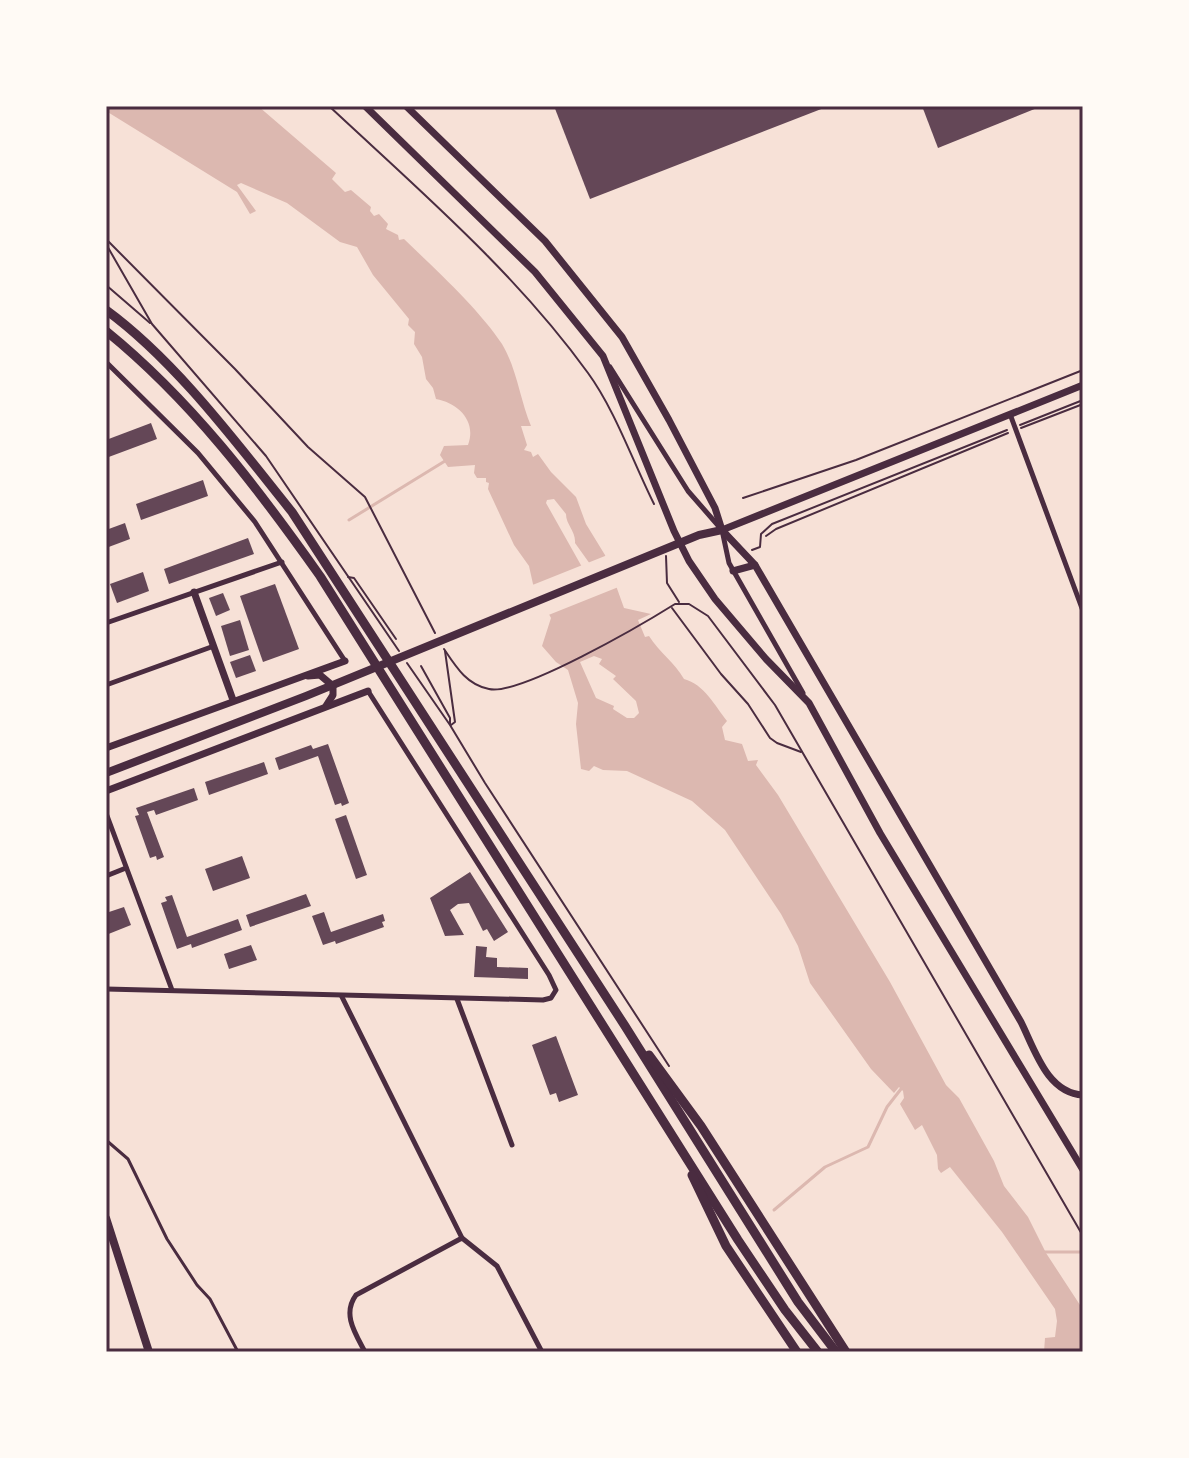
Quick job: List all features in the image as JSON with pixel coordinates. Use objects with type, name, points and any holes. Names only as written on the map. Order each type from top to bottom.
[{"type":"highway","points":[[106,308],[174,372],[292,512],[625,1026],[752,1231],[798,1302],[836,1352]]},
{"type":"highway","points":[[106,331],[142,360],[203,424],[320,576],[738,1240],[785,1310],[818,1352]]},
{"type":"highway","points":[[625,1026],[669,1079],[693,1114],[846,1352]]},
{"type":"highway","points":[[675,1139],[726,1246],[797,1352]]},
{"type":"main road","points":[[106,773],[306,696],[699,535],[722,530]]},
{"type":"main road","points":[[106,1218],[149,1352]]},
{"type":"street","points":[[365,106],[535,272],[603,356],[688,491],[755,565],[1021,1022],[1045,1069],[1060,1089],[1083,1095]]},
{"type":"street","points":[[406,106],[545,241],[622,337],[715,508],[733,571],[880,833],[1083,1170]]},
{"type":"street","points":[[603,356],[689,561],[715,599],[809,703]]},
{"type":"street","points":[[106,362],[198,453],[255,522],[345,661],[106,748]]},
{"type":"street","points":[[722,530],[1083,385]]},
{"type":"street","points":[[1010,413],[1083,611]]},
{"type":"street","points":[[106,623],[282,562]]},
{"type":"street","points":[[733,571],[755,565]]},
{"type":"street","points":[[194,592],[233,700]]},
{"type":"street","points":[[106,685],[214,646]]},
{"type":"street","points":[[299,677],[320,675],[333,686],[333,695],[324,708]]},
{"type":"street","points":[[106,791],[368,691],[556,990],[551,998],[543,1000],[106,989]]},
{"type":"street","points":[[106,813],[172,990]]},
{"type":"street","points":[[106,876],[126,868]]},
{"type":"street","points":[[342,997],[462,1238],[497,1266],[542,1352]]},
{"type":"street","points":[[457,999],[512,1145]]},
{"type":"street","points":[[365,1352],[351,1326],[349,1314],[350,1303],[356,1295],[462,1238]]},
{"type":"lane","points":[[106,1140],[128,1159],[167,1239],[197,1285],[210,1299],[238,1352]]},
{"type":"path","points":[[329,106],[447,216],[526,296],[589,375],[658,512]]},
{"type":"path","points":[[106,239],[308,447],[365,497],[438,638]]},
{"type":"path","points":[[106,244],[152,324]]},
{"type":"path","points":[[106,285],[152,324],[266,456],[347,577],[354,578],[396,639]]},
{"type":"path","points":[[743,498],[856,460],[1083,370]]},
{"type":"path","points":[[744,552],[760,547],[761,534],[772,524],[1083,402]]},
{"type":"path","points":[[766,536],[776,529],[1015,428]]},
{"type":"path","points":[[666,554],[667,583],[680,603]]},
{"type":"path","points":[[450,725],[455,722],[444,650],[466,679],[499,691],[552,670],[680,603],[697,608],[716,626],[762,687],[930,968],[1082,1235]]},
{"type":"path","points":[[671,607],[721,674],[748,704],[770,738],[802,753]]},
{"type":"path","points":[[421,666],[450,718],[450,725],[485,783],[669,1067]]},
{"type":"shaded area","points":[[106,106],[258,106],[336,173],[332,179],[345,192],[351,190],[371,207],[374,216],[379,214],[388,224],[386,229],[398,235],[399,240],[404,239],[481,317],[502,344],[511,364],[531,426],[521,426],[527,445],[524,450],[531,452],[533,457],[538,454],[576,497],[586,524],[605,555],[624,608],[651,614],[638,620],[645,637],[649,636],[684,679],[697,686],[713,702],[727,721],[722,727],[725,740],[742,744],[748,761],[758,760],[756,765],[778,795],[890,982],[946,1085],[959,1098],[994,1161],[1004,1186],[1028,1217],[1046,1253],[1080,1305],[1083,1312],[1083,1352],[1044,1352],[1045,1338],[1055,1337],[1055,1309],[1002,1232],[950,1167],[941,1173],[938,1169],[937,1155],[922,1125],[915,1130],[900,1104],[904,1098],[903,1091],[899,1087],[894,1093],[871,1069],[810,983],[798,946],[781,914],[725,830],[692,801],[627,771],[603,770],[594,766],[589,771],[581,769],[576,724],[578,703],[568,670],[542,646],[551,618],[533,584],[529,566],[514,545],[486,478],[477,478],[475,465],[448,467],[440,455],[444,446],[468,445],[468,421],[452,404],[436,399],[426,379],[422,357],[414,344],[415,332],[408,325],[409,319],[373,275],[357,247],[340,242],[287,203],[241,183],[237,185],[256,211],[250,214],[237,192],[106,111]],"holes":[[[554,499],[566,514],[575,543],[590,564],[582,567],[546,503]],[[594,656],[602,659],[599,664],[616,676],[613,679],[636,701],[639,713],[634,718],[627,718],[613,709],[614,706],[596,698],[580,662]]]},
{"type":"pier","points":[[610,554],[621,586],[546,616],[530,586]]},
{"type":"building","points":[[554,106],[829,106],[590,199]]},
{"type":"building","points":[[922,106],[1042,106],[938,148]]},
{"type":"building","points":[[151,423],[157,439],[106,458],[106,440]]},
{"type":"building","points":[[203,480],[208,496],[141,520],[136,504]]},
{"type":"building","points":[[125,523],[130,539],[106,548],[106,530]]},
{"type":"building","points":[[248,538],[254,554],[169,584],[164,569]]},
{"type":"building","points":[[143,572],[149,591],[117,603],[110,584]]},
{"type":"building","points":[[275,584],[299,649],[263,662],[240,596]]},
{"type":"building","points":[[223,593],[230,610],[216,616],[209,598]]},
{"type":"building","points":[[240,620],[249,650],[230,656],[221,626]]},
{"type":"building","points":[[250,655],[256,671],[236,678],[230,662]]},
{"type":"building","points":[[328,744],[349,803],[342,806],[341,803],[335,805],[318,756],[279,770],[275,758],[311,745],[313,749]]},
{"type":"building","points":[[264,762],[268,774],[209,795],[205,782]]},
{"type":"building","points":[[194,788],[198,800],[156,815],[154,810],[147,812],[164,857],[157,860],[156,856],[150,858],[135,816],[139,815],[136,808]]},
{"type":"building","points":[[346,815],[367,875],[356,879],[335,819]]},
{"type":"building","points":[[242,856],[250,878],[213,891],[205,869]]},
{"type":"building","points":[[470,872],[508,932],[494,941],[487,929],[483,931],[469,903],[458,904],[450,910],[464,935],[445,936],[430,898]]},
{"type":"building","points":[[306,894],[311,906],[250,927],[246,915]]},
{"type":"building","points":[[172,895],[187,937],[238,919],[242,930],[192,948],[191,944],[177,949],[161,903],[167,901],[165,897]]},
{"type":"building","points":[[124,907],[131,925],[106,935],[106,913]]},
{"type":"building","points":[[324,912],[331,932],[383,914],[384,927],[336,944],[335,941],[323,945],[312,916]]},
{"type":"building","points":[[251,945],[257,960],[229,969],[224,954]]},
{"type":"building","points":[[476,946],[487,947],[486,957],[497,958],[497,967],[528,968],[528,979],[474,977]]},
{"type":"building","points":[[556,1036],[578,1095],[559,1102],[556,1093],[550,1095],[532,1045]]},
{"type":"waterway","points":[[349,520],[445,461]]},
{"type":"waterway","points":[[774,1210],[825,1167],[868,1147],[887,1107],[901,1089]]},
{"type":"waterway","points":[[1043,1252],[1083,1252]]}]
